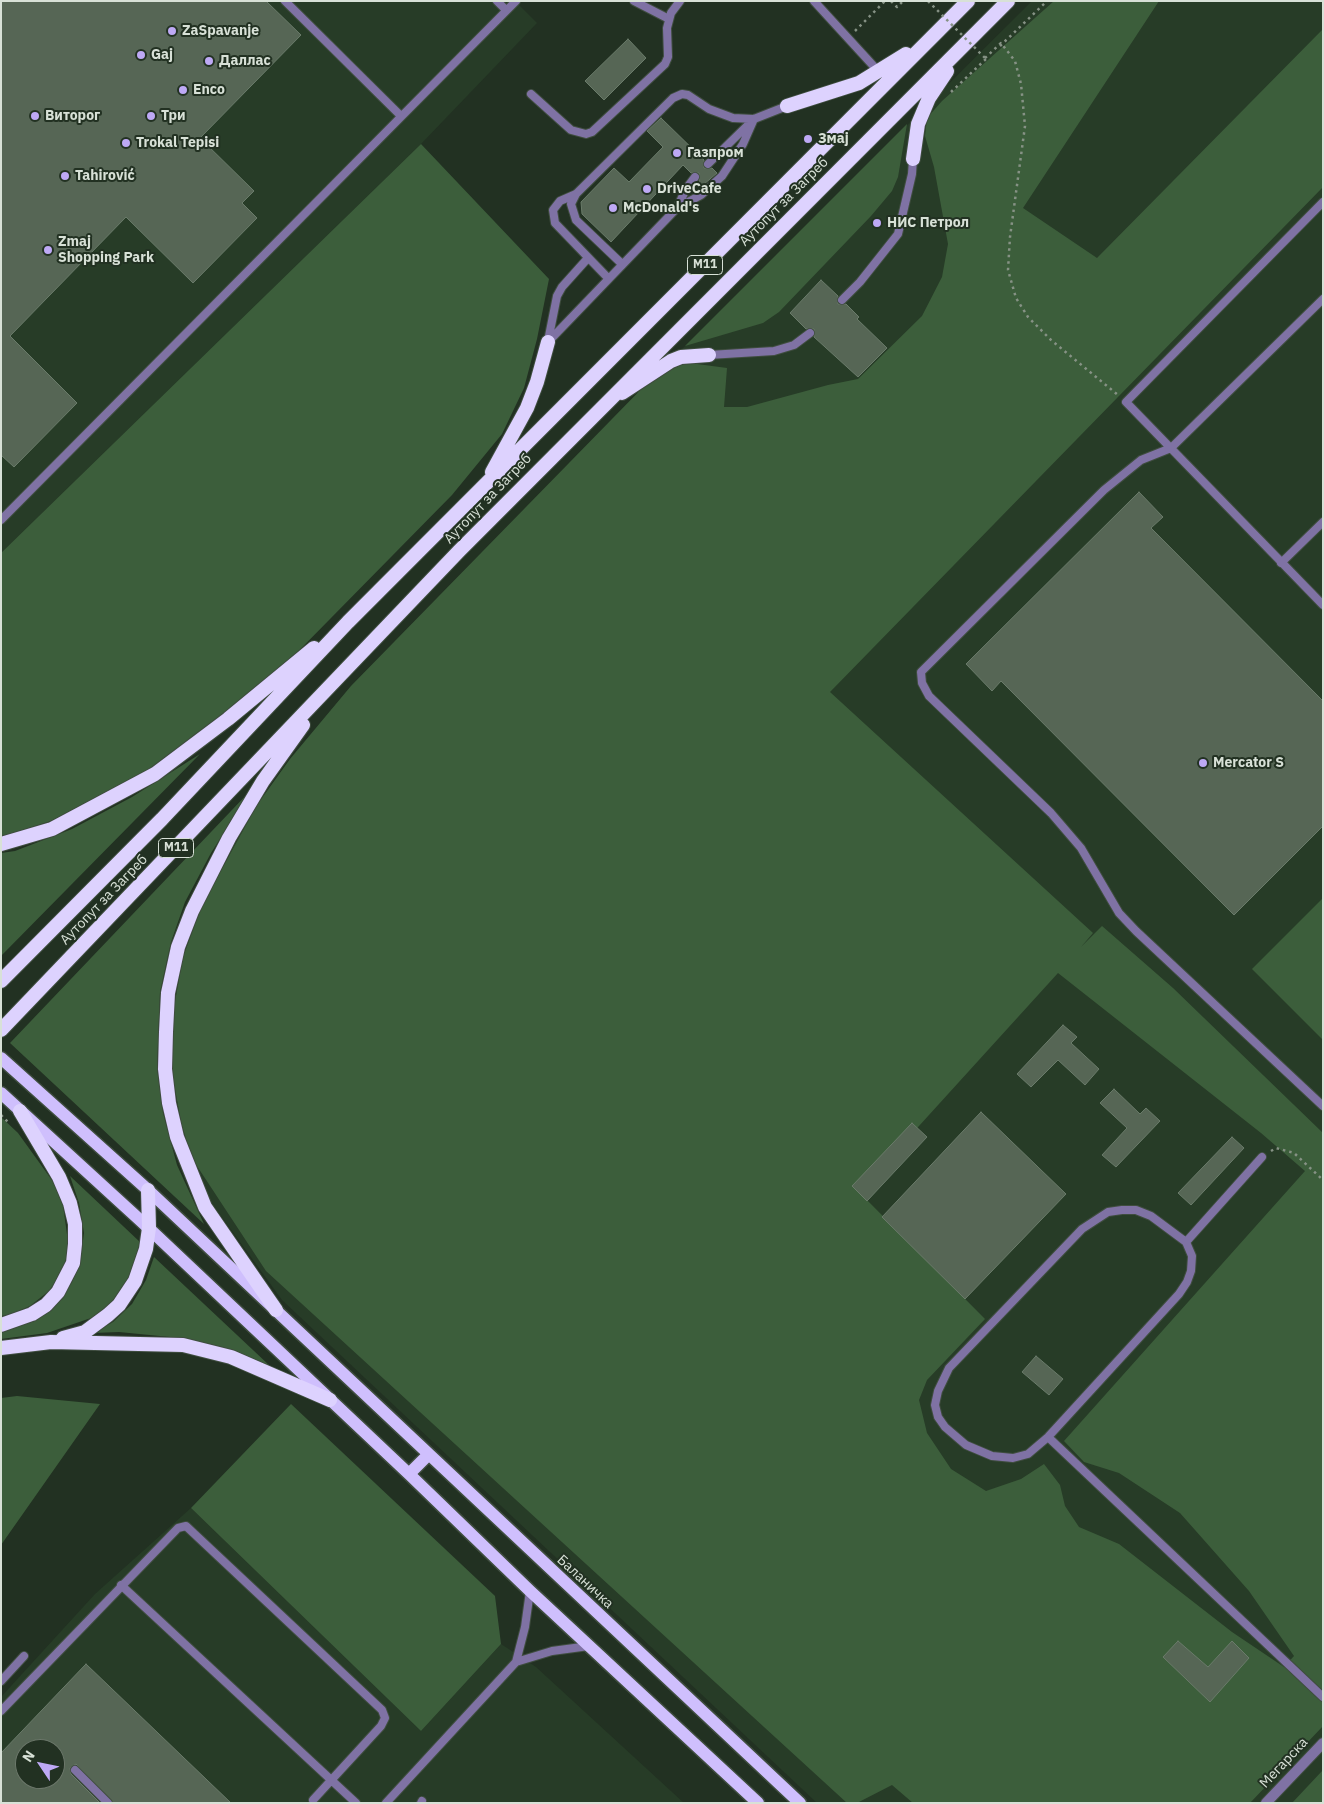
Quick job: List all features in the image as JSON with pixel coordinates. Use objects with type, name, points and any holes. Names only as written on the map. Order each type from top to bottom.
[{"type":"highway","name":"Аутопут за Загреб","points":[[1,981],[162,819],[348,622],[968,1]]},
{"type":"highway","name":"Аутопут за Загреб","points":[[1,1030],[329,687],[606,402],[1008,1]]},
{"type":"highway","points":[[787,106],[841,89],[879,72],[928,41]]},
{"type":"highway","points":[[913,160],[915,134],[923,110],[961,47]]},
{"type":"highway","points":[[482,489],[527,408],[537,382],[548,342]]},
{"type":"highway","points":[[606,402],[644,381],[671,361],[681,357],[709,355]]},
{"type":"highway","points":[[1,844],[52,829],[156,774],[213,732],[293,664],[348,622]]},
{"type":"highway","points":[[276,1310],[205,1207],[177,1137],[169,1103],[165,1069],[168,993],[178,947],[208,877],[263,782],[329,687]]},
{"type":"highway","points":[[1,1325],[32,1314],[46,1305],[58,1292],[73,1263],[75,1244],[75,1224],[70,1203],[59,1177],[20,1111]]},
{"type":"highway","points":[[51,1342],[85,1332],[118,1305],[127,1293],[140,1267],[149,1228],[148,1190]]},
{"type":"highway","points":[[1,1348],[51,1342],[183,1345],[231,1357],[330,1400]]},
{"type":"main road","name":"Баланичка","points":[[1,1058],[148,1190],[800,1803]]},
{"type":"main road","points":[[1,1093],[149,1228],[530,1591],[758,1803]]},
{"type":"main road","points":[[409,1474],[428,1455]]},
{"type":"street","name":"Мегарска","points":[[1266,1803],[1323,1742]]},
{"type":"lane","points":[[285,1],[401,116]]},
{"type":"lane","points":[[496,1],[506,10]]},
{"type":"lane","points":[[1,520],[516,1]]},
{"type":"lane","points":[[634,1],[669,19]]},
{"type":"lane","points":[[531,94],[571,130],[586,134],[592,132],[665,64],[668,57],[667,35],[669,19],[680,1]]},
{"type":"lane","points":[[814,1],[879,72]]},
{"type":"lane","points":[[622,264],[576,220],[571,204],[576,194],[673,98],[682,94],[688,95],[721,115],[733,118],[754,119]]},
{"type":"lane","points":[[708,164],[754,119],[787,106]]},
{"type":"lane","points":[[548,342],[677,208],[701,195],[722,176],[743,144],[754,119]]},
{"type":"lane","points":[[842,300],[860,282],[898,234],[910,183],[913,160]]},
{"type":"lane","points":[[677,208],[686,188],[695,177]]},
{"type":"lane","points":[[576,194],[560,201],[555,206],[554,217],[559,229],[608,278]]},
{"type":"lane","points":[[1323,202],[1126,402],[1323,606]]},
{"type":"lane","points":[[548,342],[557,296],[562,287],[588,258]]},
{"type":"lane","points":[[1323,299],[1171,448],[1141,460],[1104,490],[932,658],[920,672],[922,683],[929,696],[1051,812],[1081,848],[1119,913],[1323,1106]]},
{"type":"lane","points":[[709,355],[774,351],[794,345],[810,333]]},
{"type":"lane","points":[[1282,563],[1323,522]]},
{"type":"lane","points":[[1186,1242],[1262,1158]]},
{"type":"lane","points":[[1136,1210],[1164,1224],[1186,1242],[1192,1256],[1192,1271],[1179,1294],[1048,1437],[1028,1454],[1013,1458],[992,1456],[966,1445],[945,1427],[938,1417],[935,1405],[943,1377],[949,1368],[1082,1229],[1108,1212],[1136,1210]]},
{"type":"lane","points":[[1048,1437],[1323,1697]]},
{"type":"lane","points":[[1,1711],[178,1528],[188,1527],[382,1710],[385,1718],[381,1726],[313,1800]]},
{"type":"lane","points":[[121,1585],[356,1803]]},
{"type":"lane","points":[[386,1803],[516,1662],[525,1627],[530,1591]]},
{"type":"lane","points":[[516,1662],[552,1651],[589,1646]]},
{"type":"lane","points":[[1,1681],[24,1656]]},
{"type":"lane","points":[[75,1770],[108,1803]]},
{"type":"path","points":[[848,37],[885,1]]},
{"type":"path","points":[[891,1],[897,7],[903,1]]},
{"type":"path","points":[[928,1],[985,58],[1002,45]]},
{"type":"path","points":[[946,98],[1047,1]]},
{"type":"path","points":[[1002,45],[1015,61],[1021,84],[1025,126],[1010,237],[1008,270],[1016,298],[1028,317],[1051,340],[1111,389]]},
{"type":"path","points":[[1,1116],[14,1127]]},
{"type":"path","points":[[1262,1158],[1276,1148],[1294,1153],[1323,1180]]},
{"type":"shaded area","name":"Zmaj Shopping Park","points":[[1,1],[515,1],[537,23],[421,144],[1,553]]},
{"type":"shaded area","points":[[1032,1],[1323,1],[1323,1803],[817,1803],[282,1300],[211,1202],[193,1163],[181,1122],[230,851],[257,805],[290,759],[351,686],[660,371]]},
{"type":"shaded area","points":[[1054,1],[1159,1],[1023,208],[1097,258],[1323,29],[1323,187],[830,692],[1093,933],[1081,947],[1102,926],[1173,988],[1323,1133],[1323,1726],[1250,1803],[913,1803],[892,1785],[857,1803],[847,1803],[266,1271],[195,1163],[193,1163],[181,1122],[171,1067],[174,1007],[183,957],[202,905],[257,805],[290,759],[351,686],[655,375],[682,362],[727,368],[724,407],[747,407],[828,385],[858,379],[922,316],[942,277],[948,244],[934,167],[925,136],[927,118],[942,101]],"holes":[[[1058,973],[1261,1133],[1305,1171],[1064,1441],[1084,1462],[1119,1473],[1180,1513],[1249,1591],[1294,1656],[1284,1667],[1232,1632],[1119,1544],[1079,1527],[1065,1506],[1060,1485],[1044,1464],[1021,1479],[986,1491],[951,1469],[927,1433],[919,1400],[927,1380],[985,1319],[859,1192]]]},
{"type":"shaded area","points":[[907,124],[898,177],[892,191],[871,216],[779,312],[763,323],[685,346]]},
{"type":"shaded area","points":[[421,144],[549,279],[537,339],[524,388],[502,434],[452,495],[270,680],[163,762],[51,821],[1,837],[1,553]]},
{"type":"shaded area","points":[[200,754],[1,956],[1,853],[15,851],[72,829],[132,797]]},
{"type":"shaded area","points":[[251,790],[211,853],[185,902],[171,942],[160,992],[157,1068],[163,1113],[177,1165],[204,1224],[10,1043]]},
{"type":"shaded area","points":[[1323,898],[1323,1040],[1252,969]]},
{"type":"shaded area","points":[[1,1117],[18,1133],[54,1183],[63,1205],[69,1249],[62,1272],[49,1291],[30,1306],[9,1315],[1,1316]]},
{"type":"shaded area","points":[[70,1176],[141,1243],[132,1276],[107,1309],[91,1318],[47,1333],[1,1339],[1,1329],[35,1320],[57,1304],[72,1282],[81,1255],[84,1233],[79,1203]]},
{"type":"shaded area","points":[[154,1257],[270,1366],[222,1347],[180,1338],[119,1332],[93,1333],[113,1322],[132,1304],[146,1280]]},
{"type":"shaded area","points":[[17,1396],[100,1404],[1,1545],[1,1398]]},
{"type":"shaded area","points":[[291,1404],[495,1596],[501,1644],[421,1731],[191,1508]]},
{"type":"shaded area","points":[[191,1508],[421,1731],[501,1644],[536,1667],[684,1803],[1,1803],[1,1697],[95,1594]]},
{"type":"shaded area","points":[[1323,1770],[1323,1803],[1292,1803]]},
{"type":"building","name":"Zmaj Shopping Park","points":[[1,1],[266,1],[301,35],[200,138],[254,191],[242,203],[257,218],[193,283],[126,217],[10,336],[77,403],[14,467],[1,455]]},
{"type":"building","points":[[628,39],[646,58],[604,100],[585,81]]},
{"type":"building","points":[[661,118],[704,160],[704,168],[712,168],[717,173],[703,185],[699,181],[699,173],[691,173],[683,165],[611,242],[582,214],[581,202],[614,168],[629,182],[663,147],[647,131]]},
{"type":"building","points":[[821,280],[838,296],[838,304],[846,304],[859,317],[857,319],[887,348],[858,377],[814,337],[814,329],[806,329],[790,313]]},
{"type":"building","name":"Mercator S","points":[[1139,492],[1163,517],[1151,528],[1323,701],[1323,826],[1234,915],[1001,681],[992,691],[966,664]]},
{"type":"building","points":[[1063,1025],[1077,1037],[1071,1043],[1099,1069],[1085,1085],[1058,1060],[1031,1087],[1017,1074]]},
{"type":"building","points":[[1114,1089],[1140,1114],[1146,1108],[1160,1121],[1116,1167],[1102,1155],[1127,1128],[1100,1103]]},
{"type":"building","points":[[981,1112],[1066,1194],[965,1299],[882,1217]]},
{"type":"building","points":[[912,1123],[927,1137],[867,1201],[852,1186]]},
{"type":"building","points":[[1232,1137],[1244,1148],[1191,1205],[1178,1193]]},
{"type":"building","points":[[1036,1356],[1063,1379],[1049,1395],[1022,1372]]},
{"type":"building","points":[[1178,1641],[1208,1667],[1232,1641],[1249,1658],[1210,1702],[1163,1657]]},
{"type":"building","points":[[86,1664],[231,1803],[114,1803],[76,1764],[70,1768],[71,1774],[100,1803],[1,1803],[1,1753]]},
{"type":"place","name":"ZaSpavanje","points":[[172,31]]},
{"type":"place","name":"Gaj","points":[[141,55]]},
{"type":"place","name":"Даллас","points":[[209,61]]},
{"type":"place","name":"Enco","points":[[183,90]]},
{"type":"place","name":"Виторог","points":[[35,116]]},
{"type":"place","name":"Три","points":[[151,116]]},
{"type":"place","name":"Змај","points":[[808,139]]},
{"type":"place","name":"Trokal Tepisi","points":[[126,143]]},
{"type":"place","name":"Газпром","points":[[677,153]]},
{"type":"place","name":"Tahirović","points":[[65,176]]},
{"type":"place","name":"DriveCafe","points":[[647,189]]},
{"type":"place","name":"McDonald's","points":[[613,208]]},
{"type":"place","name":"НИС Петрол","points":[[877,223]]},
{"type":"place","name":"Zmaj Shopping Park","points":[[48,250]]},
{"type":"place","name":"Mercator S","points":[[1203,763]]}]
